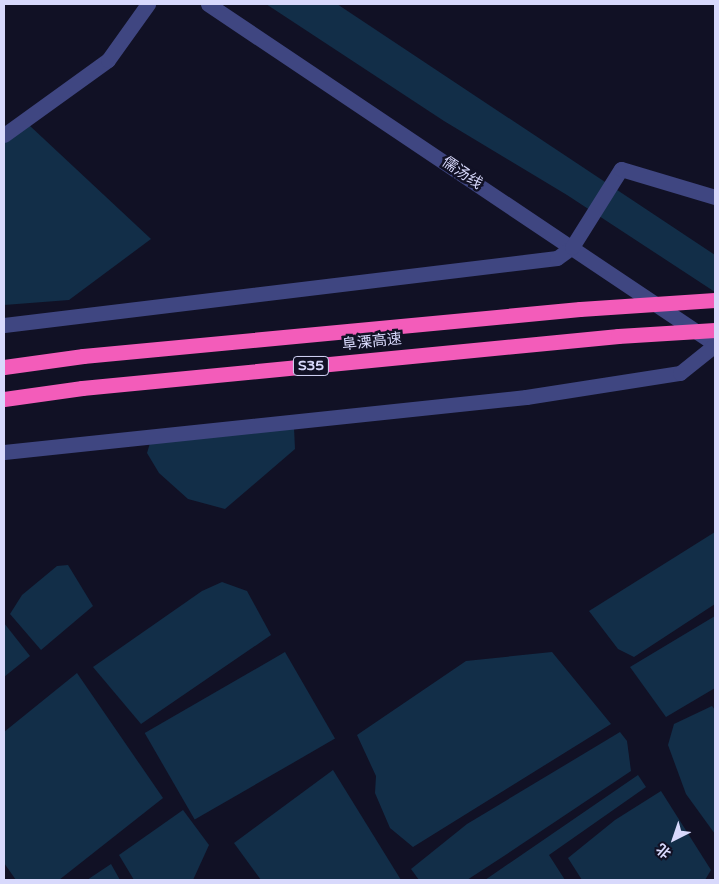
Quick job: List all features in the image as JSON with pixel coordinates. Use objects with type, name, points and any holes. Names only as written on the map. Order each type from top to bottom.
[{"type":"highway","name":"阜溧高速","points":[[4,368],[83,356],[580,309],[715,300]]},
{"type":"highway","name":"阜溧高速","points":[[4,399],[82,388],[618,336],[715,330]]},
{"type":"street","points":[[4,135],[108,60],[148,4]]},
{"type":"street","name":"儒汤线","points":[[208,4],[572,247],[715,345]]},
{"type":"street","points":[[4,325],[557,258],[572,247],[621,169],[715,197]]},
{"type":"street","points":[[4,452],[526,397],[680,373],[715,345]]},
{"type":"water","points":[[266,4],[337,4],[715,255],[715,292],[567,195],[444,121]]},
{"type":"water","points":[[29,125],[151,239],[69,300],[4,305],[4,143]]},
{"type":"water","points":[[294,428],[295,449],[225,509],[188,499],[159,473],[147,453],[150,443]]},
{"type":"water","points":[[715,532],[715,604],[634,657],[618,649],[589,611]]},
{"type":"water","points":[[68,565],[93,606],[41,650],[10,614],[22,595],[57,566]]},
{"type":"water","points":[[222,582],[247,591],[271,635],[141,724],[93,667],[202,591]]},
{"type":"water","points":[[715,616],[715,688],[666,717],[630,667]]},
{"type":"water","points":[[4,623],[30,656],[4,677]]},
{"type":"water","points":[[285,652],[335,739],[195,820],[145,733]]},
{"type":"water","points":[[552,652],[611,724],[413,847],[390,828],[375,793],[376,776],[357,735],[466,661]]},
{"type":"water","points":[[77,673],[163,798],[59,880],[16,880],[4,863],[4,732]]},
{"type":"water","points":[[712,706],[715,710],[715,834],[686,794],[668,745],[674,724]]},
{"type":"water","points":[[620,732],[627,741],[631,771],[507,854],[467,880],[419,880],[411,869],[467,824]]},
{"type":"water","points":[[333,770],[401,880],[261,880],[234,843]]},
{"type":"water","points":[[638,775],[646,787],[549,855],[565,880],[485,880]]},
{"type":"water","points":[[661,791],[711,870],[705,880],[582,880],[568,858],[615,820]]},
{"type":"water","points":[[183,810],[209,845],[193,880],[134,880],[119,855]]},
{"type":"water","points":[[111,864],[120,880],[87,880]]}]
